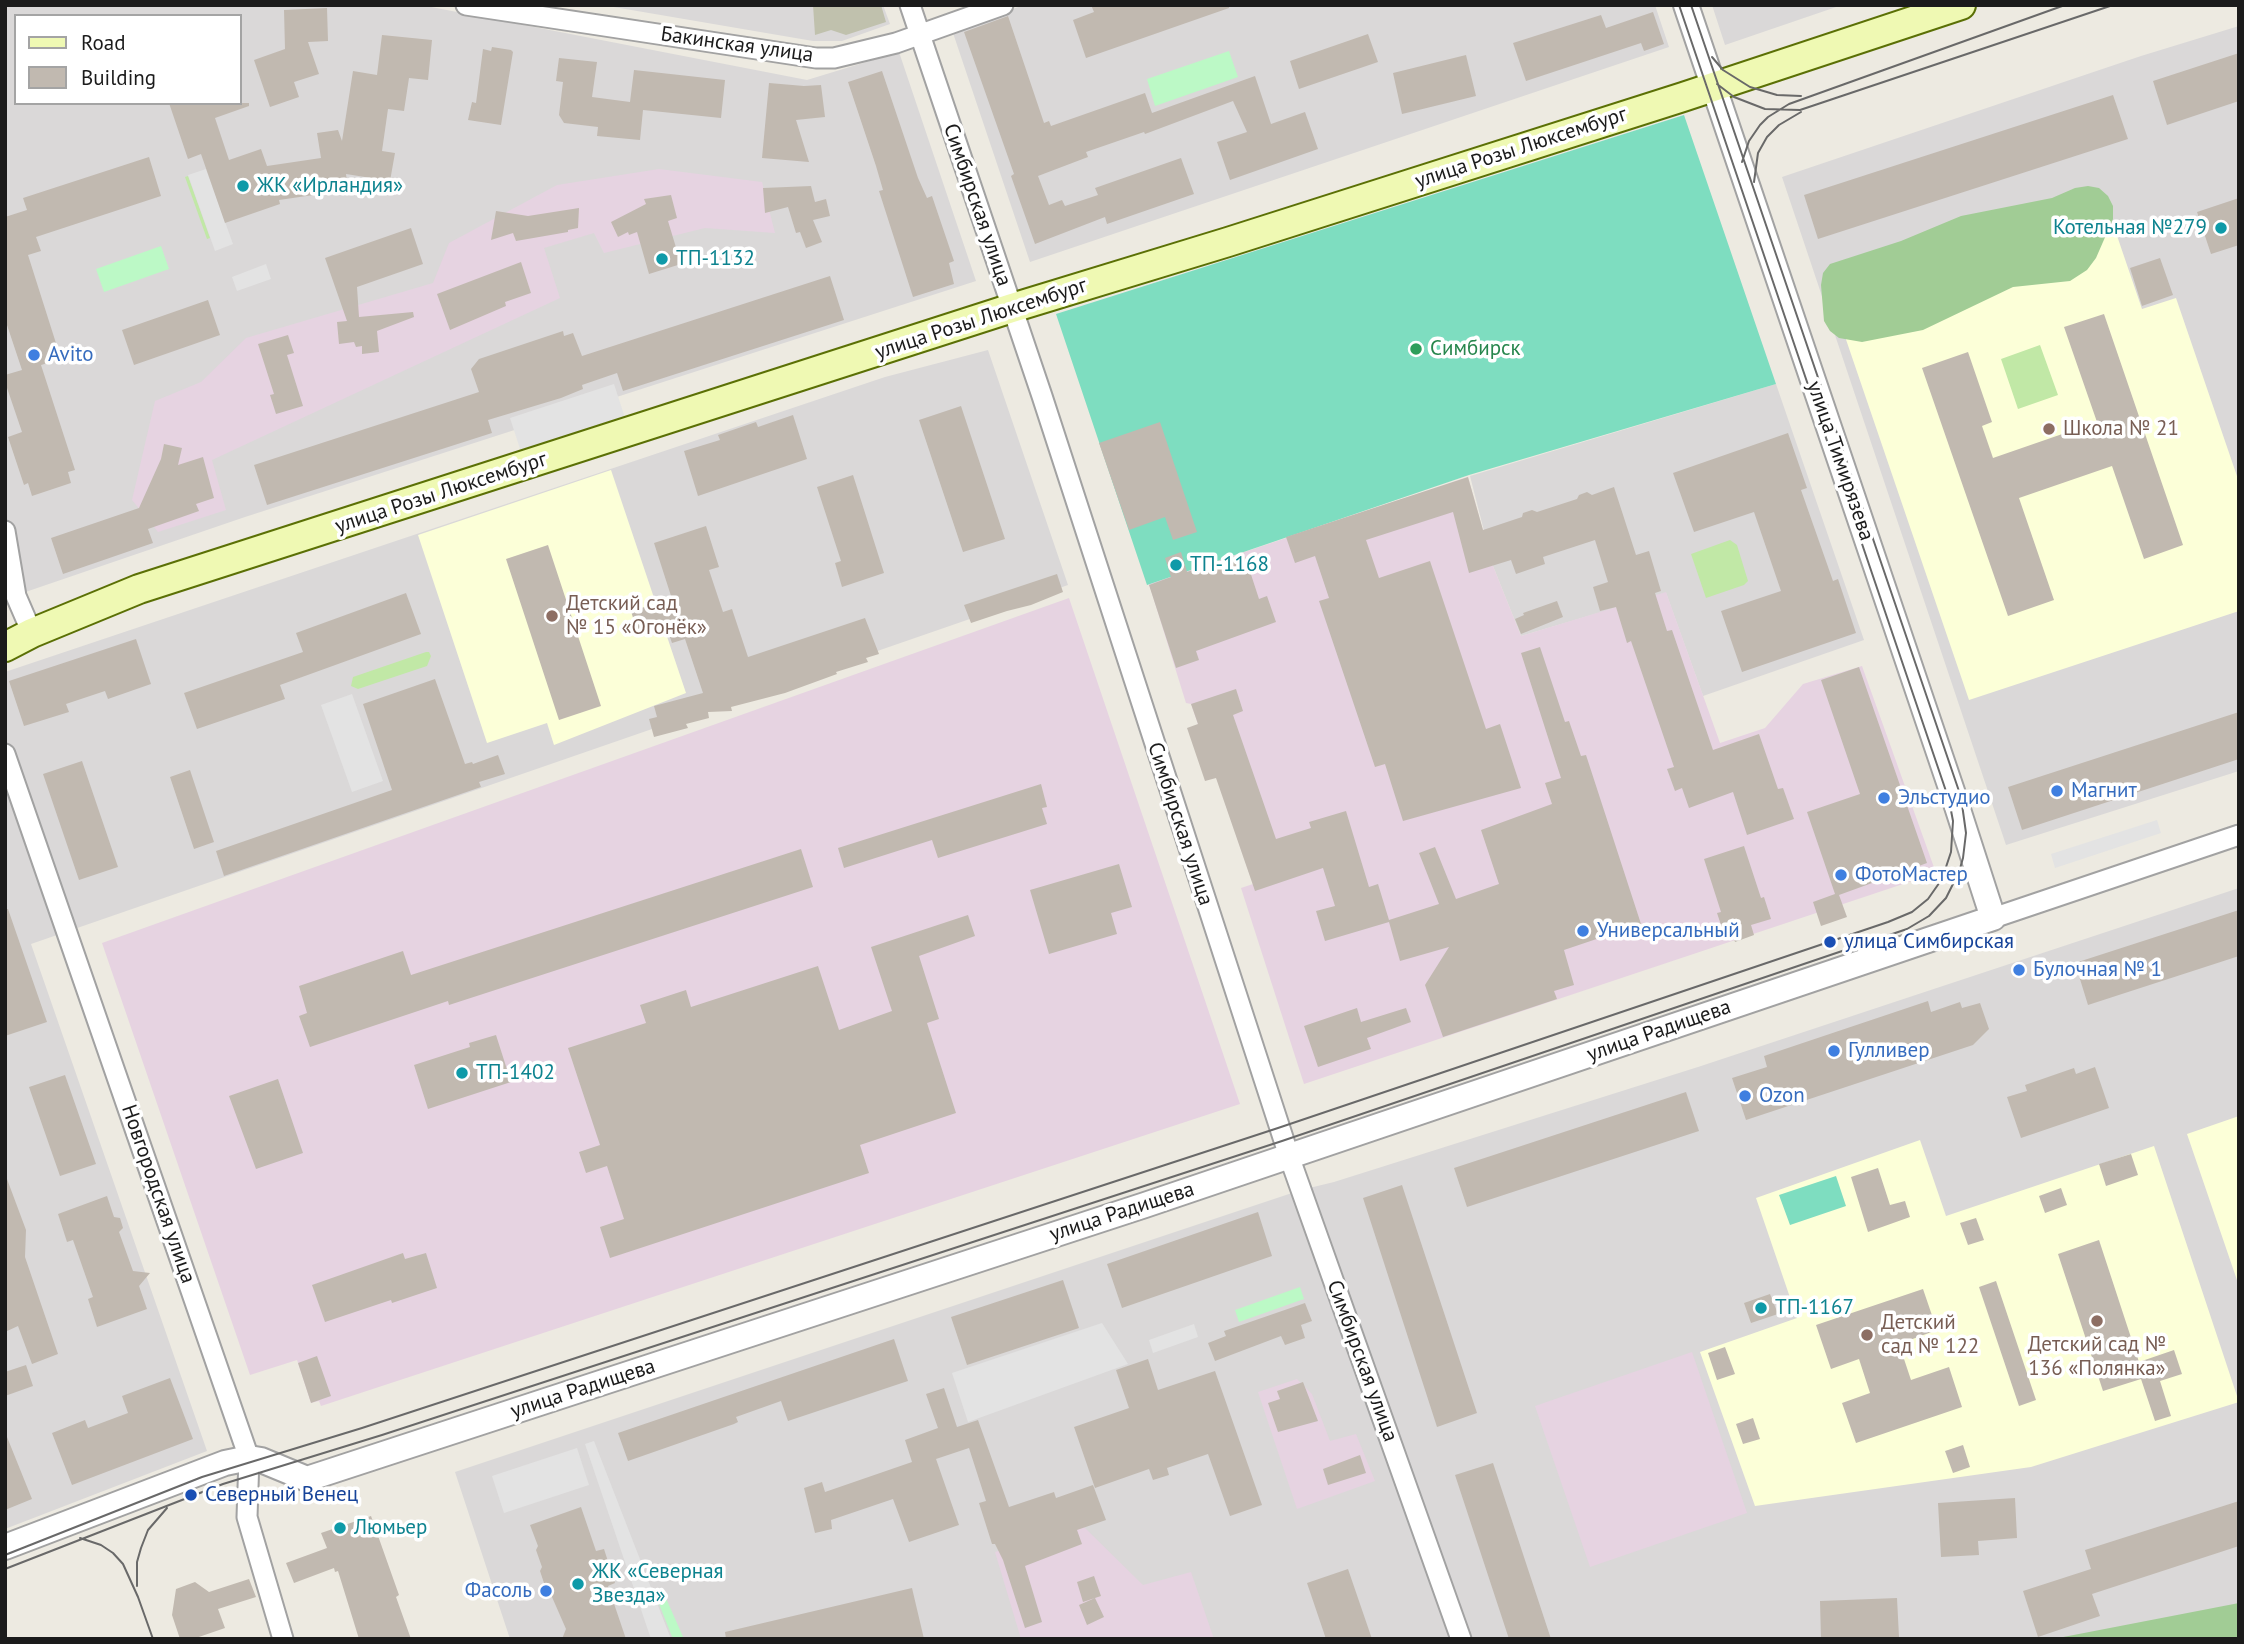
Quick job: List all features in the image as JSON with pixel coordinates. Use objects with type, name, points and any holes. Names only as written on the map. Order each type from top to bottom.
[{"type":"main road","name":"улица Розы Люксембург","points":[[5,646],[139,589],[1012,308],[1713,87],[1961,5]]},
{"type":"street","name":"Бакинская улица","points":[[466,5],[816,58],[854,54],[1003,5]]},
{"type":"street","name":"Симбирская улица","points":[[910,5],[1012,308],[1289,1156],[1461,1639]]},
{"type":"street","name":"улица Тимирязева","points":[[1686,5],[1993,918]]},
{"type":"street","points":[[5,531],[11,595],[32,633]]},
{"type":"street","name":"Новгородская улица","points":[[5,754],[249,1458],[247,1517],[283,1639]]},
{"type":"street","name":"улица Радищева","points":[[249,1458],[261,1460],[307,1479],[1289,1156],[2239,835]]},
{"type":"street","points":[[5,1547],[225,1463],[249,1458]]},
{"type":"shaded area","points":[[5,5],[421,5],[807,80],[899,52],[976,281],[245,517],[5,599]]},
{"type":"shaded area","points":[[602,5],[883,5],[890,24],[842,41],[813,41]]},
{"type":"shaded area","points":[[813,5],[881,5],[886,22],[846,35],[831,30],[815,35]]},
{"type":"shaded area","points":[[1024,5],[1655,5],[1669,47],[1030,262],[952,30]]},
{"type":"shaded area","points":[[1712,5],[1842,5],[1725,45]]},
{"type":"shaded area","points":[[2239,26],[2239,771],[2006,845],[1782,177],[2141,56]]},
{"type":"shaded area","points":[[206,169],[233,244],[215,251],[188,175]]},
{"type":"shaded area","points":[[659,169],[762,182],[775,233],[705,228],[604,253],[594,233],[544,248],[560,298],[212,460],[226,510],[158,532],[132,500],[155,401],[201,382],[246,338],[433,283],[449,243],[557,185]]},
{"type":"shaded area","name":"Школа № 21","points":[[2113,224],[2142,309],[2176,298],[2239,482],[2239,611],[1969,700],[1839,319]]},
{"type":"shaded area","points":[[266,264],[271,279],[237,291],[232,277]]},
{"type":"shaded area","points":[[988,350],[1068,585],[31,944],[207,1451],[5,1529],[5,672],[885,377]]},
{"type":"shaded area","points":[[614,384],[627,424],[523,458],[510,418]]},
{"type":"shaded area","points":[[1776,384],[1864,640],[1703,696],[1666,593],[1521,636],[1493,566],[1470,476]]},
{"type":"shaded area","name":"Детский сад № 15 «Огонёк»","points":[[611,470],[686,693],[554,745],[547,723],[487,743],[418,535]]},
{"type":"shaded area","points":[[1468,477],[1493,566],[1521,636],[1666,592],[1720,743],[1765,728],[1803,684],[1862,666],[1936,873],[1304,1084],[1241,888],[1253,884],[1191,704],[1186,703],[1149,584]]},
{"type":"shaded area","points":[[1069,598],[1240,1104],[321,1406],[319,1401],[311,1403],[297,1360],[250,1375],[102,943]]},
{"type":"shaded area","points":[[352,694],[383,781],[352,792],[321,705]]},
{"type":"shaded area","points":[[2157,820],[2161,833],[2055,868],[2051,854]]},
{"type":"shaded area","points":[[2239,888],[2239,1639],[510,1639],[455,1472],[1301,1190],[1334,1182],[1698,1067]]},
{"type":"shaded area","points":[[2239,1116],[2239,1286],[2187,1134]]},
{"type":"shaded area","points":[[1920,1140],[1946,1216],[2154,1146],[2239,1402],[2031,1467],[1755,1506],[1700,1352],[1797,1318],[1756,1198]]},
{"type":"shaded area","points":[[1102,1323],[1128,1364],[968,1422],[952,1373]]},
{"type":"shaded area","points":[[1194,1324],[1198,1337],[1153,1353],[1149,1340]]},
{"type":"shaded area","points":[[1692,1352],[1747,1513],[1590,1567],[1535,1406]]},
{"type":"shaded area","points":[[1297,1379],[1312,1394],[1330,1441],[1356,1434],[1375,1481],[1297,1509],[1258,1392]]},
{"type":"shaded area","points":[[594,1441],[671,1639],[651,1639],[585,1444]]},
{"type":"shaded area","points":[[577,1448],[589,1485],[504,1513],[492,1476]]},
{"type":"shaded area","points":[[1083,1526],[1143,1585],[1191,1572],[1214,1639],[1021,1639],[995,1552]]},
{"type":"green space","points":[[1229,51],[1238,77],[1155,106],[1147,79]]},
{"type":"green space","name":"Симбирск","points":[[1684,115],[1776,384],[1469,475],[1147,585],[1056,314]]},
{"type":"green space","points":[[188,176],[210,238],[207,239],[185,177]]},
{"type":"green space","points":[[2075,188],[2099,188],[2108,196],[2113,206],[2113,219],[2096,258],[2087,270],[2070,281],[2013,287],[1923,330],[1862,342],[1839,338],[1830,331],[1824,321],[1821,285],[1823,273],[1830,264],[1901,241],[1961,216],[2052,198]]},
{"type":"green space","points":[[161,246],[169,269],[104,292],[96,269]]},
{"type":"green space","points":[[2040,345],[2058,395],[2018,409],[2001,359]]},
{"type":"green space","points":[[1730,540],[1737,545],[1748,581],[1744,585],[1706,598],[1691,554]]},
{"type":"green space","points":[[426,652],[431,656],[427,666],[358,689],[351,686],[353,677]]},
{"type":"green space","points":[[1836,1176],[1846,1206],[1790,1225],[1779,1195]]},
{"type":"green space","points":[[1300,1287],[1304,1299],[1239,1322],[1235,1310]]},
{"type":"green space","points":[[665,1596],[684,1639],[673,1639],[657,1599]]},
{"type":"green space","points":[[2239,1603],[2239,1639],[2053,1639]]},
{"type":"building","points":[[1091,5],[1229,5],[1229,8],[1086,58],[1073,20],[1094,12]]},
{"type":"building","points":[[327,8],[328,41],[308,42],[319,74],[294,82],[299,97],[270,107],[254,60],[285,49],[284,10]]},
{"type":"building","points":[[1653,12],[1664,44],[1644,51],[1641,43],[1526,81],[1513,43],[1601,15],[1606,28]]},
{"type":"building","points":[[1008,16],[1044,123],[1049,121],[1051,126],[1145,93],[1152,113],[1255,76],[1271,124],[1305,112],[1318,149],[1230,180],[1217,142],[1247,132],[1233,101],[1145,134],[1144,132],[1086,152],[1088,157],[1038,176],[1049,205],[1062,200],[1065,206],[1098,195],[1095,188],[1181,158],[1194,194],[1107,224],[1105,217],[1035,244],[1011,176],[1014,174],[964,32]]},
{"type":"building","points":[[1368,34],[1378,62],[1299,89],[1290,61]]},
{"type":"building","points":[[382,35],[432,40],[428,80],[409,78],[404,111],[388,109],[382,151],[395,153],[390,181],[346,174],[348,190],[279,200],[280,204],[225,223],[201,154],[188,159],[170,105],[249,103],[249,106],[215,118],[229,160],[261,149],[267,166],[321,158],[317,133],[338,130],[342,141],[353,71],[377,75]]},
{"type":"building","points":[[492,47],[513,52],[501,125],[468,120],[472,102],[476,103],[483,49],[491,51]]},
{"type":"building","points":[[2239,53],[2239,101],[2167,125],[2153,81]]},
{"type":"building","points":[[1466,55],[1476,96],[1402,114],[1393,73]]},
{"type":"building","points":[[559,58],[597,62],[592,97],[630,102],[634,70],[725,80],[721,118],[643,110],[640,140],[597,136],[598,127],[564,123],[559,115],[563,82],[556,81]]},
{"type":"building","points":[[882,71],[918,178],[927,198],[932,196],[954,261],[949,263],[954,284],[913,297],[879,191],[883,190],[876,166],[848,82]]},
{"type":"building","points":[[769,83],[821,85],[825,117],[796,120],[809,162],[762,158]]},
{"type":"building","points":[[2113,95],[2128,139],[1818,239],[1804,195]]},
{"type":"building","points":[[149,157],[161,196],[36,237],[41,251],[28,255],[61,359],[41,365],[75,470],[68,472],[71,483],[32,496],[28,483],[24,485],[8,437],[22,432],[5,375],[22,370],[5,319],[5,217],[27,210],[23,198]]},
{"type":"building","points":[[811,186],[815,202],[826,199],[830,216],[813,220],[822,242],[806,248],[800,232],[796,233],[788,207],[765,213],[763,188]]},
{"type":"building","points":[[671,195],[677,218],[668,221],[681,264],[649,274],[637,232],[629,235],[628,232],[618,237],[611,222],[646,204],[644,199]]},
{"type":"building","name":"Котельная №279","points":[[2239,198],[2239,245],[2211,254],[2197,212]]},
{"type":"building","points":[[579,208],[578,228],[568,232],[516,241],[513,233],[491,240],[496,211],[528,216]]},
{"type":"building","points":[[411,228],[423,264],[357,287],[359,317],[413,312],[414,317],[377,331],[379,352],[362,354],[362,346],[356,347],[354,342],[339,344],[337,322],[347,321],[325,258]]},
{"type":"building","points":[[2160,258],[2173,295],[2142,306],[2130,268]]},
{"type":"building","points":[[521,262],[531,293],[505,302],[506,306],[450,330],[437,294]]},
{"type":"building","points":[[830,276],[844,320],[623,391],[617,373],[582,385],[583,389],[561,398],[488,420],[492,433],[267,505],[254,465],[479,392],[471,369],[479,359],[563,331],[564,336],[573,333],[582,356]]},
{"type":"building","points":[[208,300],[220,335],[134,365],[122,330]]},
{"type":"building","points":[[2104,314],[2183,545],[2144,559],[2112,466],[2019,498],[2054,600],[2008,616],[1922,368],[1968,352],[1992,422],[1982,426],[1993,458],[2097,422],[2064,327]]},
{"type":"building","points":[[288,335],[294,353],[287,355],[303,406],[276,414],[270,395],[274,394],[258,344]]},
{"type":"building","points":[[961,406],[1005,539],[963,552],[919,420]]},
{"type":"building","points":[[793,415],[807,459],[698,496],[684,451],[720,440],[718,435],[756,422],[758,427]]},
{"type":"building","points":[[1160,422],[1197,532],[1173,540],[1165,517],[1129,530],[1099,443]]},
{"type":"building","points":[[1788,433],[1807,488],[1801,490],[1833,581],[1838,579],[1856,633],[1742,672],[1721,611],[1781,591],[1754,512],[1694,532],[1673,473]]},
{"type":"building","points":[[164,444],[182,448],[178,465],[203,457],[214,498],[196,504],[199,511],[148,529],[153,543],[63,574],[51,538],[139,508],[161,459]]},
{"type":"building","points":[[853,475],[884,573],[842,587],[835,563],[841,561],[817,487]]},
{"type":"building","points":[[1468,477],[1483,530],[1522,517],[1523,513],[1532,510],[1537,512],[1577,499],[1579,495],[1587,492],[1592,495],[1614,487],[1636,555],[1649,551],[1661,591],[1655,593],[1667,631],[1672,630],[1713,750],[1759,734],[1778,789],[1783,788],[1794,819],[1747,835],[1733,792],[1689,808],[1682,788],[1675,791],[1667,769],[1674,767],[1631,641],[1627,643],[1616,607],[1600,611],[1593,587],[1608,582],[1595,540],[1543,557],[1545,564],[1516,574],[1511,560],[1469,573],[1453,512],[1366,540],[1379,578],[1430,561],[1486,729],[1500,724],[1521,788],[1403,821],[1385,764],[1375,767],[1319,601],[1329,598],[1315,556],[1295,563],[1286,537]]},
{"type":"building","points":[[706,526],[719,567],[709,570],[723,612],[732,609],[748,657],[865,618],[879,654],[866,658],[868,662],[785,693],[731,707],[732,711],[708,712],[709,718],[686,724],[688,728],[654,737],[649,719],[657,717],[654,706],[703,693],[685,639],[672,643],[665,623],[637,631],[631,611],[672,599],[654,543]]},
{"type":"building","points":[[548,545],[601,706],[559,720],[506,559]]},
{"type":"building","points":[[1181,552],[1187,572],[1244,553],[1259,599],[1267,596],[1276,622],[1196,651],[1199,660],[1176,668],[1149,585],[1171,577],[1165,558]]},
{"type":"building","points":[[1057,574],[1063,592],[1031,605],[971,623],[964,605]]},
{"type":"building","points":[[406,593],[421,634],[280,685],[285,699],[197,729],[184,693],[303,652],[296,633]]},
{"type":"building","points":[[1557,601],[1563,617],[1521,634],[1515,619],[1524,615],[1523,613]]},
{"type":"building","points":[[136,639],[151,684],[108,699],[105,691],[66,704],[69,712],[24,726],[9,681]]},
{"type":"building","points":[[1540,647],[1565,722],[1569,721],[1581,756],[1586,755],[1641,924],[1564,950],[1574,985],[1554,991],[1557,999],[1443,1037],[1425,985],[1449,947],[1400,961],[1389,922],[1325,941],[1316,911],[1335,906],[1323,868],[1255,891],[1216,778],[1205,781],[1187,728],[1198,724],[1191,704],[1236,689],[1243,711],[1233,715],[1276,839],[1311,828],[1309,822],[1346,811],[1369,887],[1378,884],[1389,920],[1439,904],[1419,853],[1435,847],[1456,899],[1499,884],[1481,830],[1552,804],[1545,783],[1561,778],[1521,653]]},
{"type":"building","points":[[1859,667],[1927,863],[1839,895],[1847,917],[1821,926],[1813,902],[1835,894],[1807,812],[1860,794],[1821,680]]},
{"type":"building","points":[[435,679],[465,764],[473,764],[498,755],[505,774],[479,782],[481,787],[224,876],[216,851],[392,790],[363,704]]},
{"type":"building","points":[[2239,712],[2239,759],[2022,830],[2008,787]]},
{"type":"building","points":[[82,761],[118,867],[79,880],[43,774]]},
{"type":"building","points":[[190,770],[214,842],[194,849],[170,777]]},
{"type":"building","points":[[1041,784],[1047,807],[1042,808],[1047,824],[938,858],[932,840],[844,868],[838,848]]},
{"type":"building","points":[[1744,846],[1771,919],[1751,925],[1754,935],[1735,942],[1732,932],[1724,934],[1717,913],[1721,912],[1704,859]]},
{"type":"building","points":[[801,849],[813,887],[449,1005],[448,1001],[310,1047],[299,1016],[307,1013],[299,986],[403,951],[411,975]]},
{"type":"building","points":[[1119,864],[1132,907],[1111,913],[1117,934],[1049,954],[1030,890]]},
{"type":"building","points":[[5,909],[8,909],[47,1022],[5,1036]]},
{"type":"building","points":[[2239,910],[2239,956],[2088,1005],[2075,963]]},
{"type":"building","points":[[968,915],[975,936],[919,956],[939,1019],[927,1023],[956,1113],[860,1145],[869,1173],[610,1258],[600,1227],[624,1219],[607,1166],[586,1173],[579,1152],[600,1145],[568,1048],[646,1023],[640,1005],[686,990],[691,1007],[818,966],[839,1030],[892,1011],[871,947]]},
{"type":"building","points":[[1928,1001],[1931,1012],[1960,1002],[1962,1008],[1980,1003],[1989,1029],[1973,1045],[1746,1120],[1732,1078],[1767,1067],[1764,1056]]},
{"type":"building","points":[[1357,1008],[1361,1022],[1406,1008],[1411,1022],[1367,1038],[1371,1049],[1318,1067],[1304,1026]]},
{"type":"building","name":"ТП-1402","points":[[496,1035],[511,1082],[428,1109],[414,1065],[470,1047],[469,1043]]},
{"type":"building","points":[[2095,1067],[2109,1108],[2021,1138],[2007,1097],[2027,1091],[2025,1085],[2074,1068],[2076,1074]]},
{"type":"building","points":[[65,1075],[96,1164],[60,1176],[29,1087]]},
{"type":"building","points":[[278,1079],[303,1153],[256,1169],[229,1096]]},
{"type":"building","points":[[1686,1092],[1699,1131],[1467,1207],[1454,1168]]},
{"type":"building","points":[[2131,1154],[2138,1175],[2106,1186],[2099,1164]]},
{"type":"building","points":[[1878,1168],[1890,1205],[1905,1201],[1910,1217],[1868,1232],[1851,1177]]},
{"type":"building","points":[[5,1179],[26,1230],[25,1257],[58,1354],[32,1364],[18,1326],[5,1332]]},
{"type":"building","points":[[1402,1185],[1477,1413],[1437,1427],[1363,1198]]},
{"type":"building","points":[[2061,1188],[2067,1205],[2045,1213],[2039,1196]]},
{"type":"building","points":[[107,1196],[114,1217],[120,1218],[123,1228],[119,1232],[133,1271],[150,1273],[139,1286],[147,1309],[97,1327],[88,1299],[93,1297],[73,1240],[67,1242],[58,1214]]},
{"type":"building","points":[[1258,1212],[1272,1256],[1122,1308],[1107,1264]]},
{"type":"building","points":[[1976,1218],[1984,1240],[1968,1245],[1960,1223]]},
{"type":"building","points":[[2099,1240],[2139,1362],[2174,1350],[2182,1374],[2160,1381],[2171,1416],[2155,1421],[2141,1379],[2103,1391],[2058,1254]]},
{"type":"building","points":[[403,1253],[405,1259],[426,1253],[437,1288],[325,1322],[312,1285]]},
{"type":"building","points":[[1063,1280],[1079,1328],[967,1365],[951,1317]]},
{"type":"building","points":[[1996,1281],[2036,1400],[2019,1406],[1979,1287]]},
{"type":"building","points":[[1923,1289],[1937,1330],[1899,1344],[1911,1380],[1949,1367],[1962,1407],[1856,1443],[1842,1403],[1870,1393],[1859,1359],[1831,1369],[1816,1325]]},
{"type":"building","name":"ТП-1167","points":[[1770,1294],[1778,1314],[1751,1323],[1744,1303]]},
{"type":"building","points":[[1305,1303],[1312,1321],[1301,1325],[1305,1338],[1285,1345],[1281,1336],[1215,1361],[1208,1343],[1226,1336],[1224,1331]]},
{"type":"building","points":[[894,1339],[908,1381],[788,1421],[781,1401],[736,1417],[738,1422],[734,1424],[628,1461],[618,1433]]},
{"type":"building","points":[[1725,1347],[1735,1374],[1717,1380],[1708,1353]]},
{"type":"building","points":[[317,1356],[331,1396],[311,1403],[298,1363]]},
{"type":"building","points":[[1148,1359],[1158,1390],[1215,1371],[1262,1505],[1230,1516],[1208,1454],[1167,1468],[1169,1475],[1153,1480],[1149,1469],[1095,1488],[1074,1427],[1129,1408],[1116,1370]]},
{"type":"building","points":[[26,1365],[33,1386],[5,1396],[5,1372]]},
{"type":"building","points":[[170,1378],[193,1439],[72,1485],[52,1433],[85,1420],[88,1428],[128,1413],[122,1396]]},
{"type":"building","points":[[1303,1382],[1318,1421],[1278,1432],[1268,1403],[1280,1399],[1277,1391]]},
{"type":"building","points":[[944,1388],[957,1427],[978,1420],[1009,1507],[1054,1492],[1056,1498],[1093,1485],[1106,1520],[1077,1530],[1082,1544],[1025,1566],[1042,1622],[1025,1628],[1003,1560],[995,1544],[992,1544],[979,1503],[986,1501],[969,1448],[936,1459],[959,1525],[909,1542],[893,1499],[831,1520],[832,1529],[815,1533],[804,1488],[822,1482],[825,1492],[912,1462],[905,1440],[938,1428],[926,1394]]},
{"type":"building","points":[[1753,1418],[1760,1439],[1743,1444],[1736,1424]]},
{"type":"building","points":[[5,1432],[32,1499],[5,1510]]},
{"type":"building","points":[[1963,1445],[1970,1467],[1953,1473],[1945,1451]]},
{"type":"building","points":[[1360,1455],[1366,1473],[1328,1485],[1323,1469]]},
{"type":"building","points":[[1493,1463],[1551,1639],[1509,1639],[1455,1475]]},
{"type":"building","points":[[2015,1498],[2017,1538],[1978,1541],[1979,1555],[1941,1557],[1938,1503]]},
{"type":"building","points":[[2239,1501],[2239,1546],[2092,1594],[2100,1616],[2038,1637],[2023,1591],[2091,1569],[2085,1550]]},
{"type":"building","name":"ЖК «Северная Звезда»","points":[[581,1507],[596,1551],[604,1549],[615,1583],[608,1586],[626,1639],[562,1639],[566,1629],[552,1597],[548,1595],[540,1571],[542,1567],[536,1550],[538,1546],[530,1525]]},
{"type":"building","points":[[371,1516],[399,1595],[396,1597],[411,1639],[359,1639],[338,1571],[335,1572],[334,1568],[294,1583],[286,1563],[327,1548],[321,1533]]},
{"type":"building","points":[[1348,1569],[1372,1639],[1326,1639],[1307,1583]]},
{"type":"building","points":[[1094,1576],[1101,1596],[1083,1602],[1077,1582]]},
{"type":"building","points":[[249,1579],[256,1597],[218,1609],[225,1628],[193,1639],[180,1639],[172,1615],[176,1589],[195,1582],[209,1592]]},
{"type":"building","points":[[912,1588],[924,1639],[726,1639],[725,1632]]},
{"type":"building","points":[[1095,1598],[1104,1617],[1087,1625],[1079,1605]]},
{"type":"building","points":[[1897,1598],[1899,1637],[1821,1639],[1820,1601]]},
{"type":"tram line","points":[[5,1555],[202,1477],[362,1428],[1278,1128],[1888,922],[1912,912],[1928,899],[1942,879],[1951,852],[1953,821],[1949,800],[1679,5]]},
{"type":"tram line","points":[[5,1569],[223,1484],[382,1435],[1282,1141],[1907,929],[1929,916],[1946,898],[1963,858],[1966,833],[1961,797],[1691,5]]},
{"type":"tram line","points":[[1742,162],[1749,141],[1760,125],[1789,104],[2065,5]]},
{"type":"tram line","points":[[1717,84],[1734,97],[1765,109],[1800,110],[2113,5]]},
{"type":"tram line","points":[[1712,57],[1723,70],[1750,87],[1777,95],[1801,96]]},
{"type":"tram line","points":[[1754,182],[1758,153],[1767,137],[1779,125],[1801,112]]},
{"type":"tram line","points":[[137,1586],[137,1562],[141,1548],[148,1530],[167,1508]]},
{"type":"tram line","points":[[80,1538],[101,1545],[123,1564],[153,1639]]},
{"type":"place","name":"ЖК «Ирландия»","points":[[243,186]]},
{"type":"place","name":"Котельная №279","points":[[2221,228]]},
{"type":"place","name":"ТП-1132","points":[[662,259]]},
{"type":"place","name":"Симбирск","points":[[1416,349]]},
{"type":"place","name":"Avito","points":[[34,355]]},
{"type":"place","name":"Школа № 21","points":[[2049,429]]},
{"type":"place","name":"ТП-1168","points":[[1176,565]]},
{"type":"place","name":"Детский сад № 15 «Огонёк»","points":[[552,616]]},
{"type":"place","name":"Магнит","points":[[2057,791]]},
{"type":"place","name":"Эльстудио","points":[[1884,798]]},
{"type":"place","name":"ФотоМастер","points":[[1841,875]]},
{"type":"place","name":"Универсальный","points":[[1583,931]]},
{"type":"place","name":"улица Симбирская","points":[[1830,942]]},
{"type":"place","name":"Булочная № 1","points":[[2019,970]]},
{"type":"place","name":"Гулливер","points":[[1834,1051]]},
{"type":"place","name":"ТП-1402","points":[[462,1073]]},
{"type":"place","name":"Ozon","points":[[1745,1096]]},
{"type":"place","name":"ТП-1167","points":[[1761,1308]]},
{"type":"place","name":"Детский сад № 136 «Полянка»","points":[[2097,1321]]},
{"type":"place","name":"Детский сад № 122","points":[[1867,1335]]},
{"type":"place","name":"Северный Венец","points":[[191,1495]]},
{"type":"place","name":"Люмьер","points":[[340,1528]]},
{"type":"place","name":"ЖК «Северная Звезда»","points":[[578,1584]]},
{"type":"place","name":"Фасоль","points":[[546,1591]]}]
